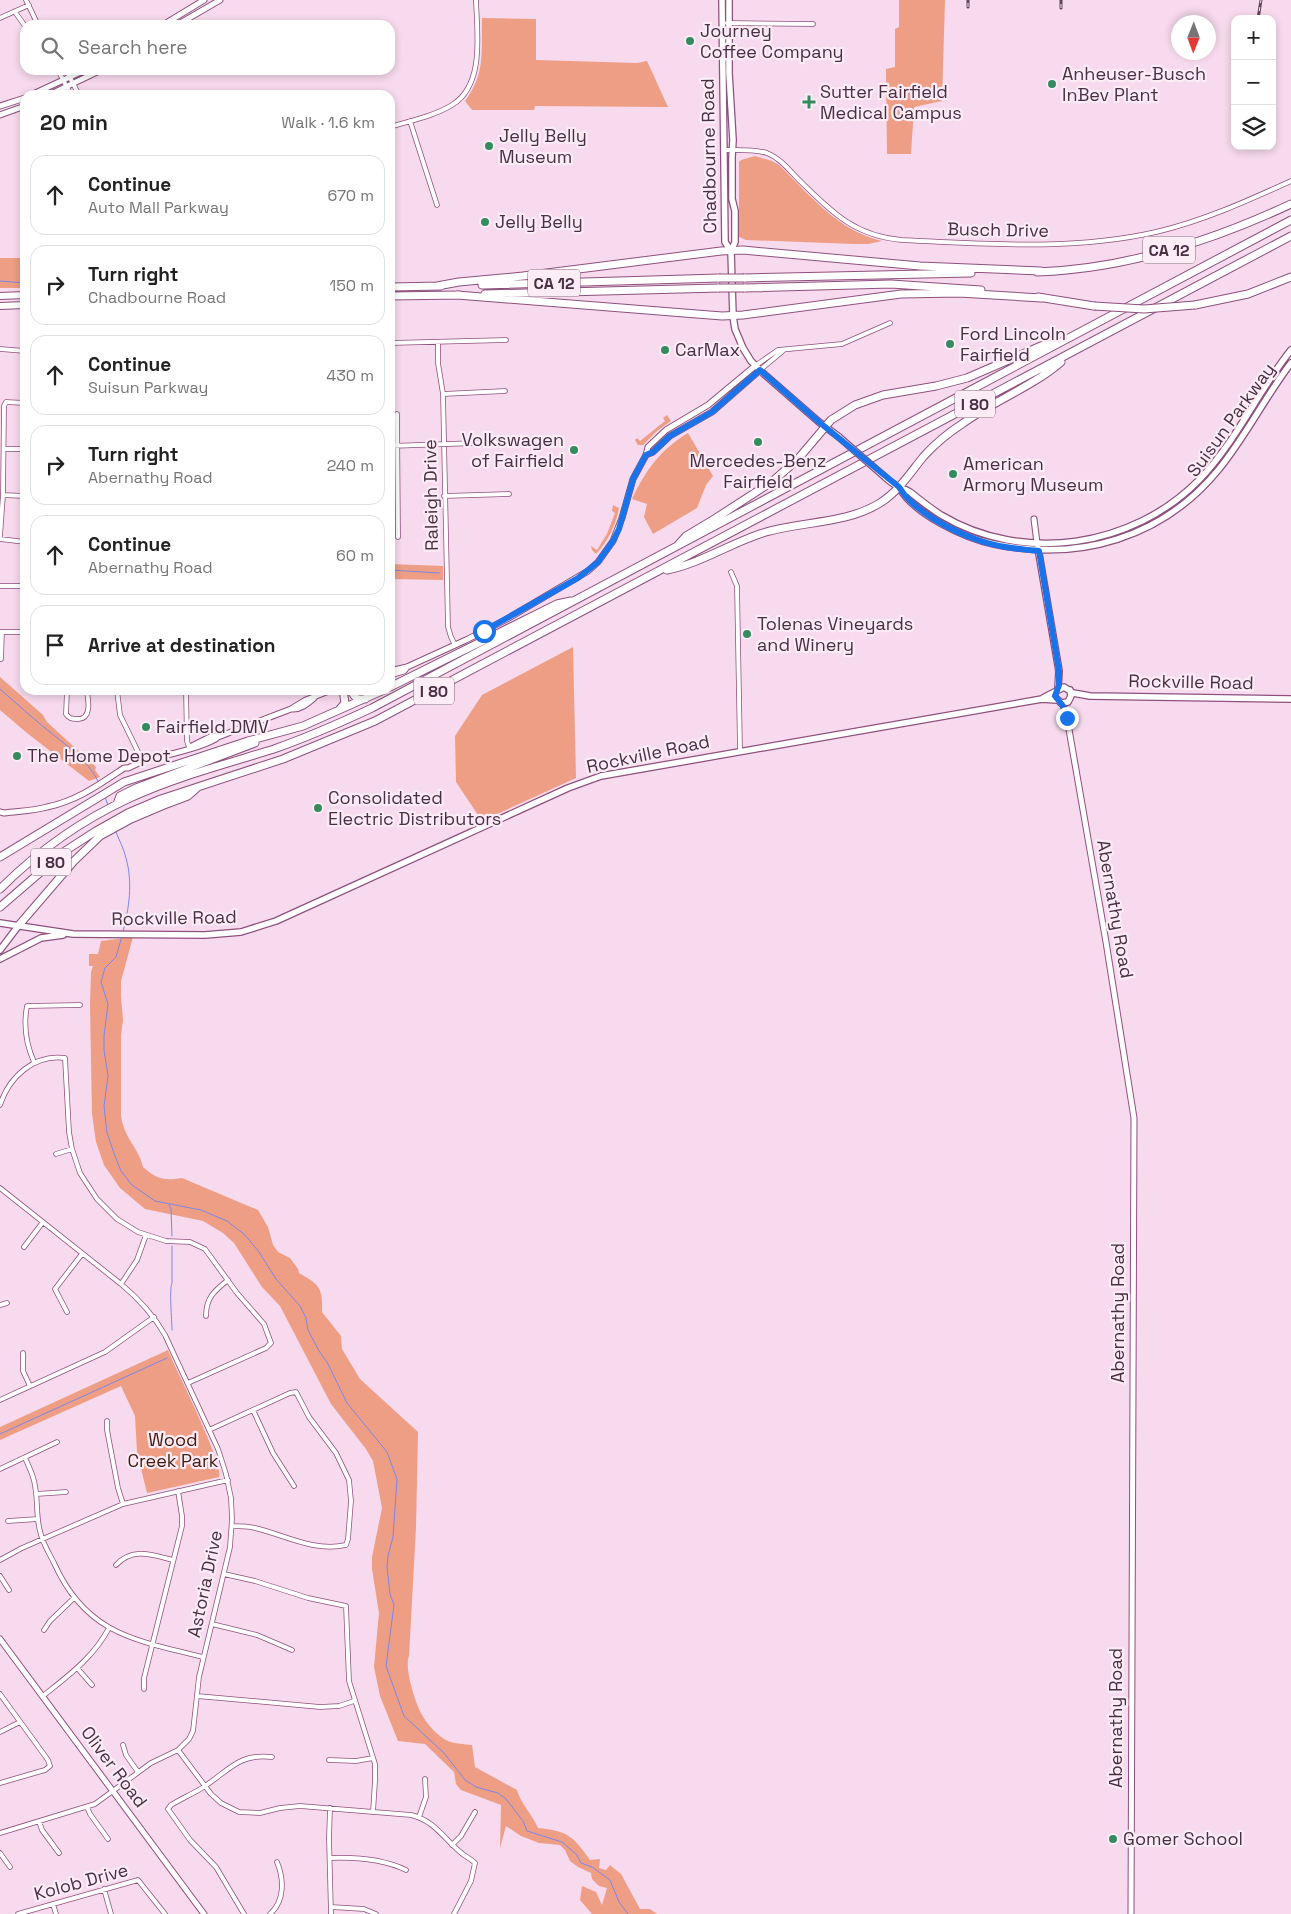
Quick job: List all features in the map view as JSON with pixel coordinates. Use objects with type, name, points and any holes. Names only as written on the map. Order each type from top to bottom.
[{"type":"highway","name":"CA 12","points":[[395,287],[1041,272],[1098,265],[1155,254],[1224,232],[1291,204]]},
{"type":"highway","name":"I 80","points":[[0,889],[45,849],[117,804],[154,788],[276,748],[350,719],[418,685],[675,547],[1067,341],[1291,220]]},
{"type":"highway","name":"I 80","points":[[0,907],[57,857],[161,799],[291,756],[375,722],[1291,236]]},
{"type":"highway","points":[[437,286],[731,251],[795,254],[920,266],[1041,272]]},
{"type":"highway","name":"CA 12","points":[[395,296],[927,285],[988,290],[1094,306],[1144,309],[1195,305],[1248,294],[1291,277]]},
{"type":"highway","points":[[457,295],[732,316],[901,294],[959,293],[1042,298]]},
{"type":"highway","points":[[0,296],[20,295]]},
{"type":"highway","points":[[0,306],[20,305]]},
{"type":"highway","points":[[675,547],[686,536],[773,480],[798,459],[841,413],[869,398],[959,381],[1041,346],[1067,341]]},
{"type":"highway","points":[[659,571],[682,567],[767,532],[856,514],[879,504],[893,494],[926,454],[949,434],[974,415],[1049,372],[1072,352]]},
{"type":"highway","points":[[395,684],[556,604],[576,600]]},
{"type":"highway","points":[[338,712],[344,703],[343,695]]},
{"type":"highway","points":[[354,695],[357,698],[368,698]]},
{"type":"highway","points":[[0,857],[111,788],[140,776],[212,752],[303,726],[374,695]]},
{"type":"highway","points":[[117,804],[120,796],[136,788],[285,731]]},
{"type":"highway","points":[[19,925],[74,861],[109,827]]},
{"type":"main road","name":"Chadbourne Road","points":[[722,0],[733,140],[735,242],[731,251],[732,316],[739,339],[758,368],[826,427]]},
{"type":"main road","name":"Chadbourne Road","points":[[728,0],[725,23],[725,242],[731,251]]},
{"type":"main road","name":"Suisun Parkway","points":[[918,503],[966,527],[1001,538],[1037,543],[1075,543],[1112,534],[1147,518],[1180,497],[1213,464],[1291,350]]},
{"type":"main road","name":"Suisun Parkway","points":[[826,427],[885,477],[899,487],[908,490],[912,498],[938,521],[979,541],[1039,551],[1081,548],[1114,541],[1151,525],[1179,508],[1204,486],[1220,468],[1291,363]]},
{"type":"main road","points":[[1037,543],[1059,671],[1055,696],[1059,701],[1065,703],[1070,700],[1071,695],[1059,671]]},
{"type":"main road","points":[[1057,690],[1068,689]]},
{"type":"main road","name":"Rockville Road","points":[[1068,689],[1073,693],[1090,696],[1291,699]]},
{"type":"main road","name":"Rockville Road","points":[[1042,699],[1057,690]]},
{"type":"main road","name":"Rockville Road","points":[[1070,700],[1090,696]]},
{"type":"main road","name":"Rockville Road","points":[[0,923],[73,934],[115,935],[213,935],[252,929],[336,894],[585,782],[619,772],[1042,699],[1059,701]]},
{"type":"main road","points":[[0,950],[19,925]]},
{"type":"main road","points":[[0,959],[41,938],[73,934]]},
{"type":"street","points":[[26,0],[36,20]]},
{"type":"street","points":[[175,20],[204,0]]},
{"type":"street","points":[[186,20],[220,0]]},
{"type":"street","points":[[395,125],[444,110],[454,104],[470,86],[476,66],[476,0]]},
{"type":"street","points":[[0,18],[29,5]]},
{"type":"street","points":[[15,12],[21,20]]},
{"type":"street","points":[[725,23],[814,24]]},
{"type":"street","points":[[60,75],[68,90]]},
{"type":"street","points":[[42,90],[74,75]]},
{"type":"street","points":[[60,90],[91,75]]},
{"type":"street","points":[[69,77],[76,90]]},
{"type":"street","points":[[0,106],[20,100]]},
{"type":"street","points":[[0,115],[20,108]]},
{"type":"street","points":[[410,120],[437,206]]},
{"type":"street","name":"Busch Drive","points":[[725,150],[758,151],[768,154],[786,166],[842,220],[870,235],[902,240],[1038,246],[1082,244],[1119,239],[1157,231],[1206,217],[1291,181]]},
{"type":"street","points":[[395,670],[407,667],[507,619],[566,586],[588,571],[598,562],[619,529],[633,479],[646,455],[648,447],[666,430],[708,405],[758,368],[778,350],[842,344],[890,323]]},
{"type":"street","points":[[395,342],[506,340]]},
{"type":"street","name":"Raleigh Drive","points":[[438,342],[438,363],[443,394],[448,627],[450,637],[455,645]]},
{"type":"street","points":[[0,349],[20,351]]},
{"type":"street","points":[[443,394],[505,391]]},
{"type":"street","points":[[20,403],[6,402],[4,406],[3,495],[0,537],[20,541]]},
{"type":"street","points":[[397,414],[398,537]]},
{"type":"street","points":[[397,446],[506,442]]},
{"type":"street","points":[[4,449],[20,449]]},
{"type":"street","points":[[444,496],[509,494]]},
{"type":"street","points":[[3,495],[20,496]]},
{"type":"street","points":[[1034,519],[1037,543]]},
{"type":"street","points":[[731,572],[737,586],[740,751]]},
{"type":"street","points":[[0,586],[20,586]]},
{"type":"street","points":[[1,659],[1,632],[20,632]]},
{"type":"street","points":[[395,674],[404,671],[407,667]]},
{"type":"street","points":[[66,695],[66,714],[72,719],[85,718],[88,714],[87,695]]},
{"type":"street","points":[[118,695],[120,714],[143,762]]},
{"type":"street","points":[[186,695],[187,741],[190,748]]},
{"type":"street","points":[[1,814],[53,806],[80,796],[124,768],[198,747],[320,695]]},
{"type":"street","name":"Abernathy Road","points":[[1067,718],[1070,700]]},
{"type":"street","name":"Abernathy Road","points":[[1059,701],[1067,718],[1110,965],[1134,1118],[1131,1914]]},
{"type":"street","points":[[34,1062],[26,1046],[27,1006],[80,1005]]},
{"type":"street","points":[[0,1105],[10,1084],[34,1062],[50,1057],[65,1058],[68,1132],[72,1150],[80,1173],[97,1199],[116,1218],[146,1235],[166,1241],[198,1244],[210,1254],[245,1304],[264,1324],[271,1343],[266,1348],[188,1383]]},
{"type":"street","points":[[56,1154],[72,1150]]},
{"type":"street","name":"Astoria Drive","points":[[0,1188],[121,1284],[154,1317],[165,1335],[221,1456],[231,1498],[232,1526],[230,1547],[203,1657],[189,1740],[178,1750],[156,1760],[138,1772],[95,1804],[0,1833]]},
{"type":"street","points":[[24,1247],[43,1222]]},
{"type":"street","points":[[121,1284],[137,1260],[146,1235]]},
{"type":"street","points":[[68,1312],[55,1289],[82,1254]]},
{"type":"street","points":[[206,1316],[206,1306],[209,1297],[214,1290],[228,1280]]},
{"type":"street","points":[[0,1305],[7,1303]]},
{"type":"street","points":[[0,1400],[105,1352],[154,1317]]},
{"type":"street","points":[[23,1353],[23,1371],[30,1386]]},
{"type":"street","points":[[209,1430],[296,1392],[300,1396],[309,1417],[344,1466],[349,1480],[351,1501],[346,1545],[315,1545],[289,1540],[256,1528],[232,1526]]},
{"type":"street","points":[[253,1410],[273,1453],[294,1486]]},
{"type":"street","points":[[107,1422],[114,1469],[123,1504]]},
{"type":"street","points":[[0,1469],[57,1442]]},
{"type":"street","points":[[25,1458],[34,1476],[39,1531],[61,1580],[74,1598],[96,1620],[109,1628],[136,1640],[203,1657]]},
{"type":"street","points":[[0,1560],[43,1538],[123,1504],[228,1480]]},
{"type":"street","points":[[144,1689],[144,1678],[182,1516],[178,1490]]},
{"type":"street","points":[[36,1494],[66,1492]]},
{"type":"street","points":[[8,1521],[38,1519]]},
{"type":"street","points":[[116,1565],[123,1558],[136,1554],[154,1555],[173,1560]]},
{"type":"street","points":[[224,1574],[346,1606],[348,1674],[354,1701],[373,1758],[376,1781],[373,1812]]},
{"type":"street","points":[[0,1576],[9,1590]]},
{"type":"street","points":[[44,1630],[59,1611],[74,1598]]},
{"type":"street","points":[[212,1624],[257,1635],[292,1650]]},
{"type":"street","points":[[43,1696],[78,1669],[95,1652],[109,1628]]},
{"type":"street","name":"Oliver Road","points":[[0,1639],[204,1914]]},
{"type":"street","points":[[78,1669],[92,1685]]},
{"type":"street","points":[[0,1694],[48,1760],[50,1766],[45,1770],[0,1783]]},
{"type":"street","points":[[197,1696],[320,1707],[339,1706],[354,1701]]},
{"type":"street","points":[[0,1732],[20,1722]]},
{"type":"street","points":[[123,1745],[126,1755],[138,1772]]},
{"type":"street","points":[[178,1750],[220,1803],[239,1812],[260,1813],[290,1806],[419,1817],[434,1826],[452,1845],[475,1863],[470,1881],[454,1914]]},
{"type":"street","points":[[244,1914],[216,1867],[190,1840],[168,1809],[180,1799],[205,1786],[245,1758],[272,1757]]},
{"type":"street","points":[[329,1760],[356,1761],[373,1758]]},
{"type":"street","points":[[419,1817],[426,1797],[425,1779]]},
{"type":"street","points":[[87,1807],[108,1839]]},
{"type":"street","points":[[330,1808],[331,1914]]},
{"type":"street","points":[[452,1845],[461,1836],[475,1812]]},
{"type":"street","points":[[39,1821],[42,1830],[59,1853]]},
{"type":"street","points":[[0,1853],[10,1867]]},
{"type":"street","points":[[330,1858],[379,1861],[396,1865],[406,1870]]},
{"type":"street","points":[[270,1914],[277,1905],[281,1894],[281,1872],[278,1862]]},
{"type":"street","name":"Kolob Drive","points":[[18,1914],[138,1880],[165,1914]]},
{"type":"street","points":[[104,1889],[111,1914]]},
{"type":"street","points":[[53,1904],[56,1914]]},
{"type":"street","points":[[331,1907],[364,1909],[376,1914]]},
{"type":"green space","points":[[899,0],[945,0],[942,101],[914,107],[911,154],[887,154],[886,69],[895,67],[895,29],[899,27]]},
{"type":"green space","points":[[482,18],[536,19],[536,60],[637,63],[647,61],[668,107],[535,106],[534,110],[472,110],[465,101],[472,91],[479,71],[482,51]]},
{"type":"green space","points":[[755,156],[779,165],[814,200],[838,220],[866,236],[882,241],[854,244],[746,240],[739,237],[739,162]]},
{"type":"green space","points":[[0,258],[20,258],[20,288],[0,288]]},
{"type":"green space","points":[[667,415],[671,421],[657,431],[643,445],[638,445],[635,440],[637,438],[640,441],[665,421],[663,418]]},
{"type":"green space","points":[[688,433],[713,476],[706,485],[697,508],[653,534],[644,517],[647,504],[632,499],[648,470],[670,446]]},
{"type":"green space","points":[[613,505],[619,508],[614,527],[596,554],[591,546],[597,550],[607,534],[615,513],[612,511]]},
{"type":"green space","points":[[395,564],[443,566],[443,580],[395,579]]},
{"type":"green space","points":[[573,647],[576,778],[482,821],[456,782],[455,736],[482,695]]},
{"type":"green space","points":[[0,677],[43,715],[47,722],[96,767],[95,770],[100,777],[89,781],[0,710]]},
{"type":"green space","points":[[133,937],[121,981],[123,1020],[121,1035],[121,1115],[122,1123],[143,1167],[161,1178],[182,1178],[258,1210],[268,1227],[273,1245],[278,1252],[290,1258],[299,1273],[319,1288],[322,1297],[322,1312],[341,1336],[342,1349],[360,1379],[418,1432],[416,1528],[408,1668],[411,1684],[421,1713],[433,1729],[444,1739],[454,1743],[472,1745],[475,1767],[517,1790],[538,1828],[556,1831],[569,1836],[579,1845],[590,1860],[600,1859],[599,1868],[606,1870],[610,1865],[621,1874],[640,1909],[650,1909],[657,1914],[592,1914],[580,1900],[582,1886],[596,1892],[602,1905],[607,1888],[599,1886],[592,1879],[591,1873],[570,1861],[565,1850],[560,1845],[539,1843],[521,1836],[506,1826],[500,1848],[501,1805],[461,1790],[456,1784],[454,1772],[425,1744],[398,1741],[380,1696],[374,1667],[379,1613],[372,1557],[382,1508],[373,1461],[331,1404],[280,1306],[262,1287],[234,1243],[223,1233],[203,1221],[145,1209],[120,1188],[104,1165],[96,1142],[92,1114],[90,1006],[91,972],[93,966],[89,966],[89,954],[98,954],[101,941]]},
{"type":"green space","name":"Wood Creek Park","points":[[168,1350],[215,1455],[219,1477],[147,1493],[137,1452],[135,1416],[121,1386],[0,1440],[0,1427]]},
{"type":"waterway","points":[[0,281],[20,283]]},
{"type":"waterway","points":[[395,570],[439,573]]},
{"type":"waterway","points":[[0,689],[75,752],[89,767],[99,783]]},
{"type":"waterway","points":[[105,796],[108,806]]},
{"type":"waterway","points":[[116,832],[125,855],[130,886],[123,932]]},
{"type":"waterway","points":[[122,936],[116,957],[105,968],[101,982],[108,1004],[104,1036],[108,1076],[104,1106],[107,1133],[121,1171],[132,1185],[155,1201],[201,1210],[227,1221],[245,1235],[259,1252],[276,1279],[300,1306],[306,1318],[308,1330],[327,1362],[347,1403],[387,1452],[397,1479],[393,1537],[387,1567],[390,1594],[394,1605],[386,1666],[404,1716],[444,1753],[465,1780],[476,1787],[498,1793],[506,1799],[523,1821],[527,1831],[562,1842],[577,1855],[581,1863],[592,1867],[610,1880],[619,1902],[628,1914]]},
{"type":"waterway","points":[[169,1205],[171,1209],[172,1236]]},
{"type":"waterway","points":[[172,1246],[172,1330]]},
{"type":"waterway","points":[[0,1434],[167,1358]]},
{"type":"railway","points":[[968,0],[968,7]]},
{"type":"railway","points":[[1061,0],[1061,8]]},
{"type":"railway","points":[[1259,15],[1261,0]]},
{"type":"place","name":"Journey Coffee Company","points":[[690,41]]},
{"type":"place","name":"Anheuser-Busch InBev Plant","points":[[1052,84]]},
{"type":"place","name":"Sutter Fairfield Medical Campus","points":[[809,102]]},
{"type":"place","name":"Jelly Belly Museum","points":[[489,146]]},
{"type":"place","name":"Jelly Belly","points":[[485,222]]},
{"type":"place","name":"Ford Lincoln Fairfield","points":[[950,344]]},
{"type":"place","name":"CarMax","points":[[665,350]]},
{"type":"place","name":"Mercedes-Benz Fairfield","points":[[758,442]]},
{"type":"place","name":"Volkswagen of Fairfield","points":[[574,450]]},
{"type":"place","name":"American Armory Museum","points":[[953,474]]},
{"type":"place","name":"Tolenas Vineyards and Winery","points":[[747,634]]},
{"type":"place","name":"Fairfield DMV","points":[[146,727]]},
{"type":"place","name":"The Home Depot","points":[[17,756]]},
{"type":"place","name":"Consolidated Electric Distributors","points":[[318,808]]},
{"type":"place","name":"Gomer School","points":[[1113,1839]]},
{"type":"route","points":[[484,631],[566,586],[598,562],[619,529],[633,479],[646,455],[653,452],[670,436],[712,412],[728,400],[760,370],[819,422],[899,487],[904,496],[924,512],[951,528],[979,541],[1039,551],[1059,671],[1059,685],[1055,696],[1063,706],[1067,718]]}]
